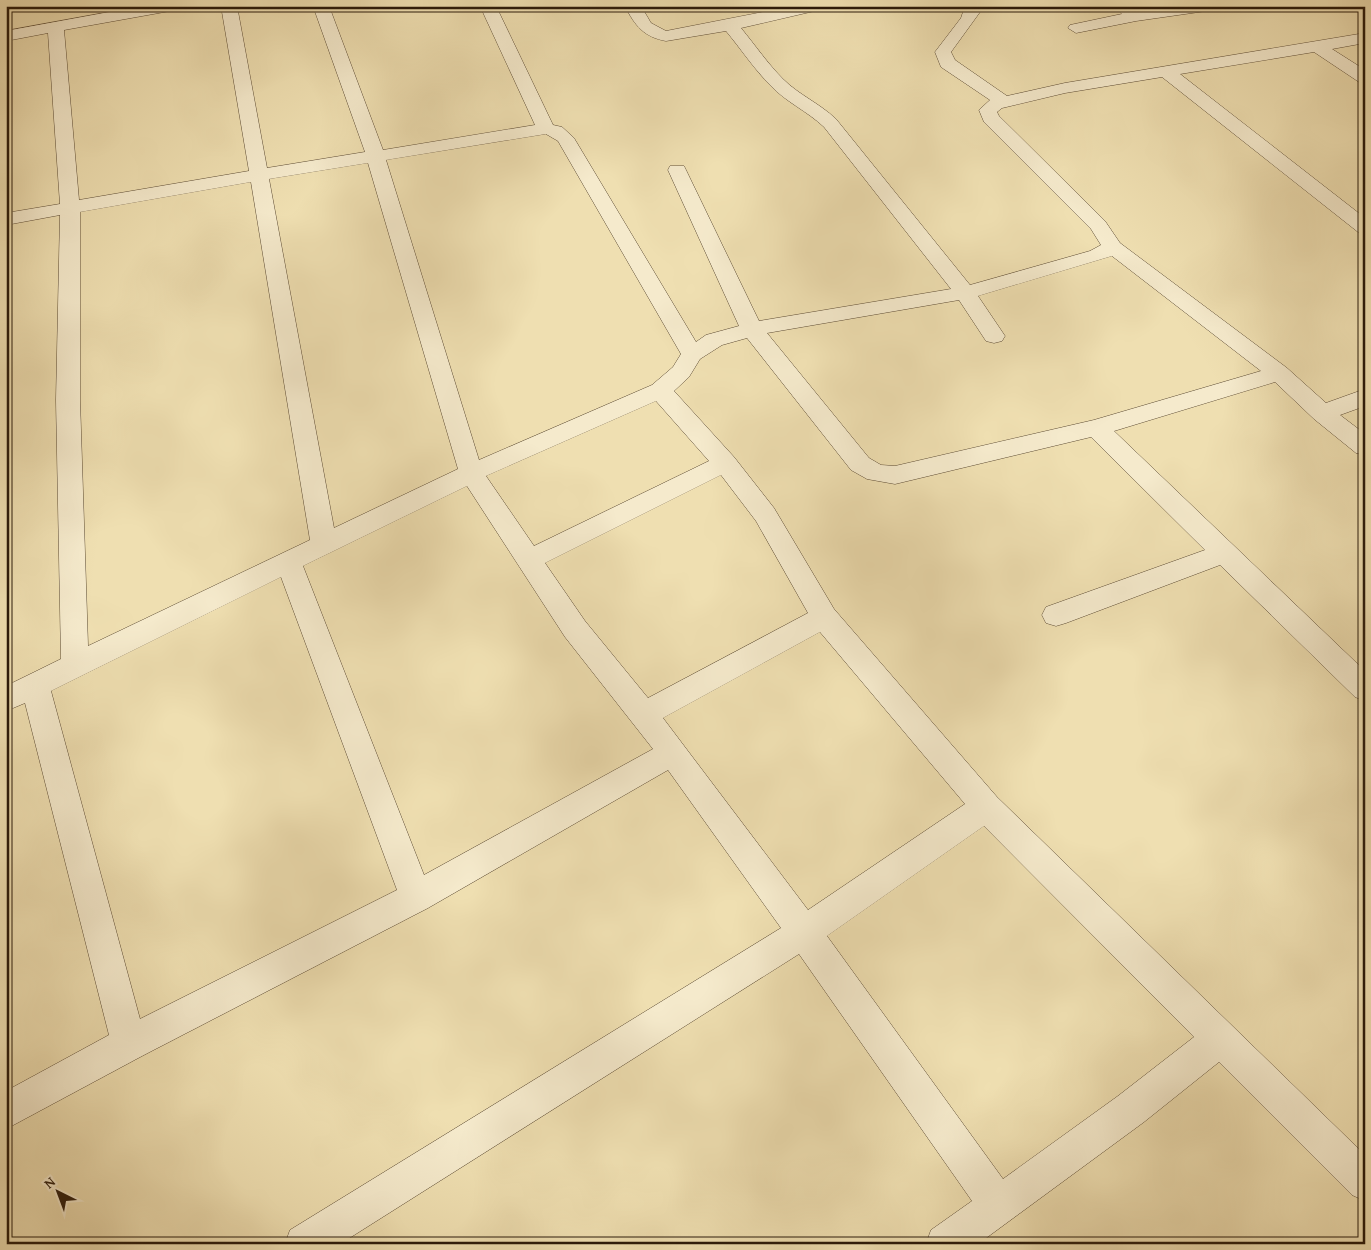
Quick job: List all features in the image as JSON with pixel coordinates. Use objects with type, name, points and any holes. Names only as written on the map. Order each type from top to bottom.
[{"type":"street","points":[[6,36],[170,6]]},
{"type":"street","points":[[229,6],[324,544]]},
{"type":"street","points":[[321,6],[376,157],[471,473],[575,629],[644,714],[804,932],[998,1204]]},
{"type":"street","points":[[488,6],[546,129]]},
{"type":"street","points":[[633,6],[642,24],[656,35],[680,35],[817,6]]},
{"type":"street","points":[[973,6],[970,19],[948,41],[943,52],[948,63],[1004,102]]},
{"type":"street","points":[[1121,6],[1136,16]]},
{"type":"street","points":[[1076,28],[1136,16],[1206,6]]},
{"type":"street","points":[[730,25],[777,83],[795,98],[814,108],[830,124],[965,293],[994,336]]},
{"type":"street","points":[[56,26],[70,208],[68,400],[75,667]]},
{"type":"street","points":[[1365,38],[1168,73],[1065,88],[996,104],[988,110],[990,118],[1098,225],[1113,248],[1280,373],[1322,413],[1365,447]]},
{"type":"street","points":[[1318,47],[1365,78]]},
{"type":"street","points":[[1168,73],[1365,228]]},
{"type":"street","points":[[6,219],[258,175],[546,129],[556,131],[565,138],[692,354]]},
{"type":"street","points":[[677,170],[752,329],[860,464],[876,474],[895,475],[1096,428],[1280,373]]},
{"type":"street","points":[[6,699],[471,473],[660,390],[681,372],[692,354],[714,340],[752,329],[965,293],[1096,255],[1113,248]]},
{"type":"street","points":[[660,390],[725,463],[765,515],[824,617],[986,807],[1365,1182]]},
{"type":"street","points":[[1322,413],[1365,396]]},
{"type":"street","points":[[1096,428],[1365,689]]},
{"type":"street","points":[[529,560],[725,463]]},
{"type":"street","points":[[1056,615],[1224,553]]},
{"type":"street","points":[[288,562],[416,897]]},
{"type":"street","points":[[644,714],[824,617]]},
{"type":"street","points":[[35,686],[128,1043]]},
{"type":"street","points":[[6,1111],[128,1043],[416,897],[672,753]]},
{"type":"street","points":[[304,1244],[804,932],[986,807]]},
{"type":"street","points":[[945,1244],[1131,1109],[1220,1038]]}]
